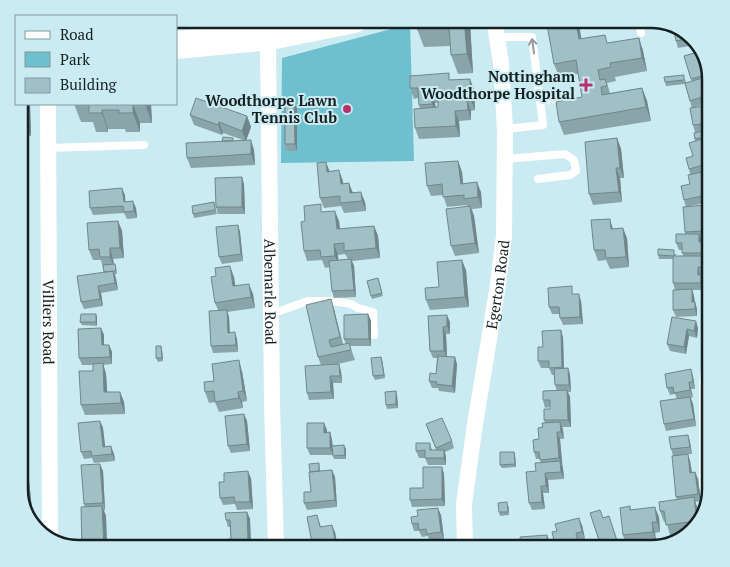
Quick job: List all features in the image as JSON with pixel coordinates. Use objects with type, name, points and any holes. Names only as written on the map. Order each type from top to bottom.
[{"type":"highway","points":[[178,45],[283,29]]},
{"type":"street","name":"Egerton Road","points":[[465,540],[464,504],[504,236],[505,128],[501,63],[496,28]]},
{"type":"street","name":"Albemarle Road","points":[[276,540],[268,47],[283,29]]},
{"type":"street","name":"Villiers Road","points":[[48,105],[50,531]]},
{"type":"lane","points":[[640,28],[641,33]]},
{"type":"lane","points":[[497,37],[532,37],[543,125],[505,128]]},
{"type":"lane","points":[[540,101],[571,97]]},
{"type":"lane","points":[[48,148],[144,145]]},
{"type":"lane","points":[[504,160],[565,154],[574,160],[576,171],[570,175],[538,178]]},
{"type":"lane","points":[[271,314],[308,301],[333,301],[351,304],[373,312],[374,335]]},
{"type":"green space","name":"Woodthorpe Lawn Tennis Club","points":[[395,28],[410,28],[414,161],[281,163],[282,58]]},
{"type":"building","points":[[449,28],[465,28],[467,54],[451,55]]},
{"type":"building","points":[[548,28],[577,28],[579,39],[605,35],[607,43],[639,38],[642,58],[610,63],[611,67],[598,70],[600,80],[605,79],[607,86],[601,87],[602,95],[642,88],[646,107],[559,122],[556,102],[582,97],[576,60],[554,64]]},
{"type":"building","points":[[674,33],[684,39],[676,41]]},
{"type":"building","points":[[695,53],[700,62],[702,76],[691,79],[684,56]]},
{"type":"building","points":[[449,73],[449,80],[470,79],[471,100],[467,100],[468,110],[455,111],[456,126],[415,128],[414,109],[438,107],[438,92],[432,93],[432,104],[419,105],[418,88],[410,88],[410,76]]},
{"type":"building","points":[[684,75],[684,80],[665,82],[664,77]]},
{"type":"building","points":[[702,78],[702,97],[690,101],[685,83]]},
{"type":"building","points":[[196,98],[247,116],[242,131],[219,122],[218,125],[190,115]]},
{"type":"building","points":[[285,102],[294,102],[295,144],[285,144]]},
{"type":"building","points":[[89,105],[133,105],[133,113],[119,113],[119,110],[102,110],[102,113],[89,113]]},
{"type":"building","points":[[702,106],[702,124],[693,125],[690,108]]},
{"type":"building","points":[[702,131],[702,138],[695,139],[694,133]]},
{"type":"building","points":[[223,137],[233,138],[233,141],[222,141]]},
{"type":"building","points":[[617,138],[620,168],[616,168],[619,192],[589,194],[585,142]]},
{"type":"building","points":[[702,139],[702,165],[689,169],[686,158],[693,156],[689,143]]},
{"type":"building","points":[[251,140],[251,154],[187,158],[186,143]]},
{"type":"building","points":[[458,161],[461,184],[477,182],[478,197],[464,199],[464,195],[443,197],[442,184],[427,186],[425,163]]},
{"type":"building","points":[[326,162],[327,172],[339,170],[341,184],[349,183],[350,193],[361,192],[362,201],[340,203],[340,196],[320,198],[317,163]]},
{"type":"building","points":[[702,172],[702,196],[684,200],[681,186],[690,184],[688,175]]},
{"type":"building","points":[[242,177],[242,207],[216,207],[215,178]]},
{"type":"building","points":[[122,188],[124,202],[133,201],[134,211],[124,212],[123,206],[90,208],[89,191]]},
{"type":"building","points":[[214,202],[215,210],[193,214],[192,206]]},
{"type":"building","points":[[321,204],[321,212],[335,211],[337,229],[374,226],[376,248],[344,251],[344,243],[334,244],[335,256],[321,257],[320,250],[304,251],[301,222],[305,221],[304,206]]},
{"type":"building","points":[[702,205],[702,231],[685,232],[683,207]]},
{"type":"building","points":[[470,206],[475,243],[451,246],[446,209]]},
{"type":"building","points":[[610,219],[611,229],[623,228],[626,257],[606,258],[605,250],[594,250],[591,220]]},
{"type":"building","points":[[118,221],[120,248],[110,248],[110,257],[100,257],[99,249],[89,250],[87,223]]},
{"type":"building","points":[[238,225],[241,254],[219,257],[216,227]]},
{"type":"building","points":[[676,234],[699,234],[699,242],[702,242],[702,253],[682,253],[682,243],[676,243]]},
{"type":"building","points":[[658,249],[674,250],[674,256],[658,255]]},
{"type":"building","points":[[673,256],[702,256],[702,267],[698,267],[701,283],[673,283]]},
{"type":"building","points":[[351,259],[354,290],[332,291],[329,261]]},
{"type":"building","points":[[462,260],[465,297],[426,300],[425,288],[439,287],[437,262]]},
{"type":"building","points":[[115,264],[116,271],[104,272],[103,265]]},
{"type":"building","points":[[230,266],[233,286],[249,284],[251,297],[215,303],[211,277],[216,276],[215,268]]},
{"type":"building","points":[[113,271],[115,283],[98,286],[100,299],[81,302],[77,276]]},
{"type":"building","points":[[378,278],[382,293],[371,296],[367,281]]},
{"type":"building","points":[[572,286],[572,294],[579,294],[580,317],[560,318],[559,307],[549,307],[548,288]]},
{"type":"building","points":[[692,289],[692,302],[695,302],[695,309],[673,310],[673,290]]},
{"type":"building","points":[[331,299],[340,337],[329,340],[331,347],[349,343],[351,350],[318,357],[306,305]]},
{"type":"building","points":[[227,310],[228,333],[235,332],[236,345],[211,346],[209,311]]},
{"type":"building","points":[[81,314],[96,314],[96,322],[80,322]]},
{"type":"building","points":[[368,314],[369,339],[344,339],[344,315]]},
{"type":"building","points":[[447,315],[447,326],[443,327],[444,351],[430,351],[428,316]]},
{"type":"building","points":[[672,317],[696,321],[694,331],[687,329],[684,347],[667,344]]},
{"type":"building","points":[[101,328],[102,345],[109,345],[110,357],[79,358],[78,329]]},
{"type":"building","points":[[561,330],[562,367],[549,368],[549,361],[538,361],[538,347],[543,347],[542,331]]},
{"type":"building","points":[[156,346],[161,346],[162,358],[156,358]]},
{"type":"building","points":[[438,356],[455,357],[452,386],[429,381],[430,373],[436,374]]},
{"type":"building","points":[[381,357],[384,375],[373,376],[371,358]]},
{"type":"building","points":[[239,360],[243,391],[238,392],[239,398],[215,402],[214,391],[205,392],[204,382],[214,381],[212,364]]},
{"type":"building","points":[[103,363],[104,392],[120,392],[121,403],[81,405],[79,371],[93,371],[93,364]]},
{"type":"building","points":[[339,364],[340,376],[330,376],[331,392],[307,393],[305,366]]},
{"type":"building","points":[[568,368],[569,385],[555,385],[554,369]]},
{"type":"building","points":[[691,369],[693,382],[689,382],[690,390],[674,393],[673,387],[667,388],[665,374]]},
{"type":"building","points":[[567,390],[568,420],[544,420],[544,409],[550,409],[550,400],[543,400],[543,391]]},
{"type":"building","points":[[396,391],[396,404],[386,405],[385,392]]},
{"type":"building","points":[[690,397],[694,419],[664,424],[660,401]]},
{"type":"building","points":[[244,414],[247,444],[228,446],[225,416]]},
{"type":"building","points":[[442,418],[452,441],[436,448],[426,424]]},
{"type":"building","points":[[100,421],[103,447],[111,446],[112,454],[92,456],[91,451],[81,452],[78,423]]},
{"type":"building","points":[[560,422],[561,432],[557,432],[559,458],[540,460],[539,452],[534,452],[533,440],[539,439],[538,428],[543,427],[542,423]]},
{"type":"building","points":[[307,423],[324,423],[324,433],[330,432],[330,448],[307,448]]},
{"type":"building","points":[[688,435],[690,447],[671,449],[669,437]]},
{"type":"building","points":[[416,443],[430,443],[430,450],[444,450],[444,458],[425,458],[425,450],[416,451]]},
{"type":"building","points":[[344,445],[345,455],[333,456],[332,446]]},
{"type":"building","points":[[500,452],[514,452],[515,464],[500,465]]},
{"type":"building","points":[[688,454],[690,473],[695,472],[698,494],[676,497],[672,456]]},
{"type":"building","points":[[560,461],[561,472],[545,473],[546,486],[541,486],[542,502],[529,503],[526,472],[536,471],[535,463]]},
{"type":"building","points":[[319,463],[319,471],[310,472],[309,464]]},
{"type":"building","points":[[100,464],[103,503],[84,504],[81,465]]},
{"type":"building","points":[[423,467],[442,467],[442,499],[410,500],[410,488],[423,488]]},
{"type":"building","points":[[332,470],[335,500],[304,503],[304,492],[311,492],[309,472]]},
{"type":"building","points":[[248,471],[250,502],[235,502],[234,497],[220,498],[219,482],[224,482],[224,473]]},
{"type":"building","points":[[694,497],[696,513],[689,522],[666,525],[664,511],[660,511],[659,502]]},
{"type":"building","points":[[507,502],[508,512],[499,512],[498,503]]},
{"type":"building","points":[[102,506],[104,540],[82,540],[81,507]]},
{"type":"building","points":[[630,506],[630,510],[655,507],[657,522],[652,522],[653,532],[623,535],[620,508]]},
{"type":"building","points":[[438,508],[441,532],[427,534],[426,529],[419,530],[418,523],[412,524],[411,517],[418,516],[417,510]]},
{"type":"building","points":[[600,510],[603,518],[609,516],[617,540],[599,540],[590,513]]},
{"type":"building","points":[[247,512],[248,540],[220,540],[231,539],[230,520],[226,520],[225,513]]},
{"type":"building","points":[[317,515],[320,527],[332,525],[335,540],[311,540],[307,517]]},
{"type":"building","points":[[579,518],[582,532],[576,533],[577,540],[554,540],[552,532],[557,531],[555,524]]},
{"type":"building","points":[[547,535],[547,540],[520,540],[520,537]]},
{"type":"place","name":"Nottingham Woodthorpe Hospital","points":[[586,85]]},
{"type":"place","name":"Woodthorpe Lawn Tennis Club","points":[[347,109]]}]
